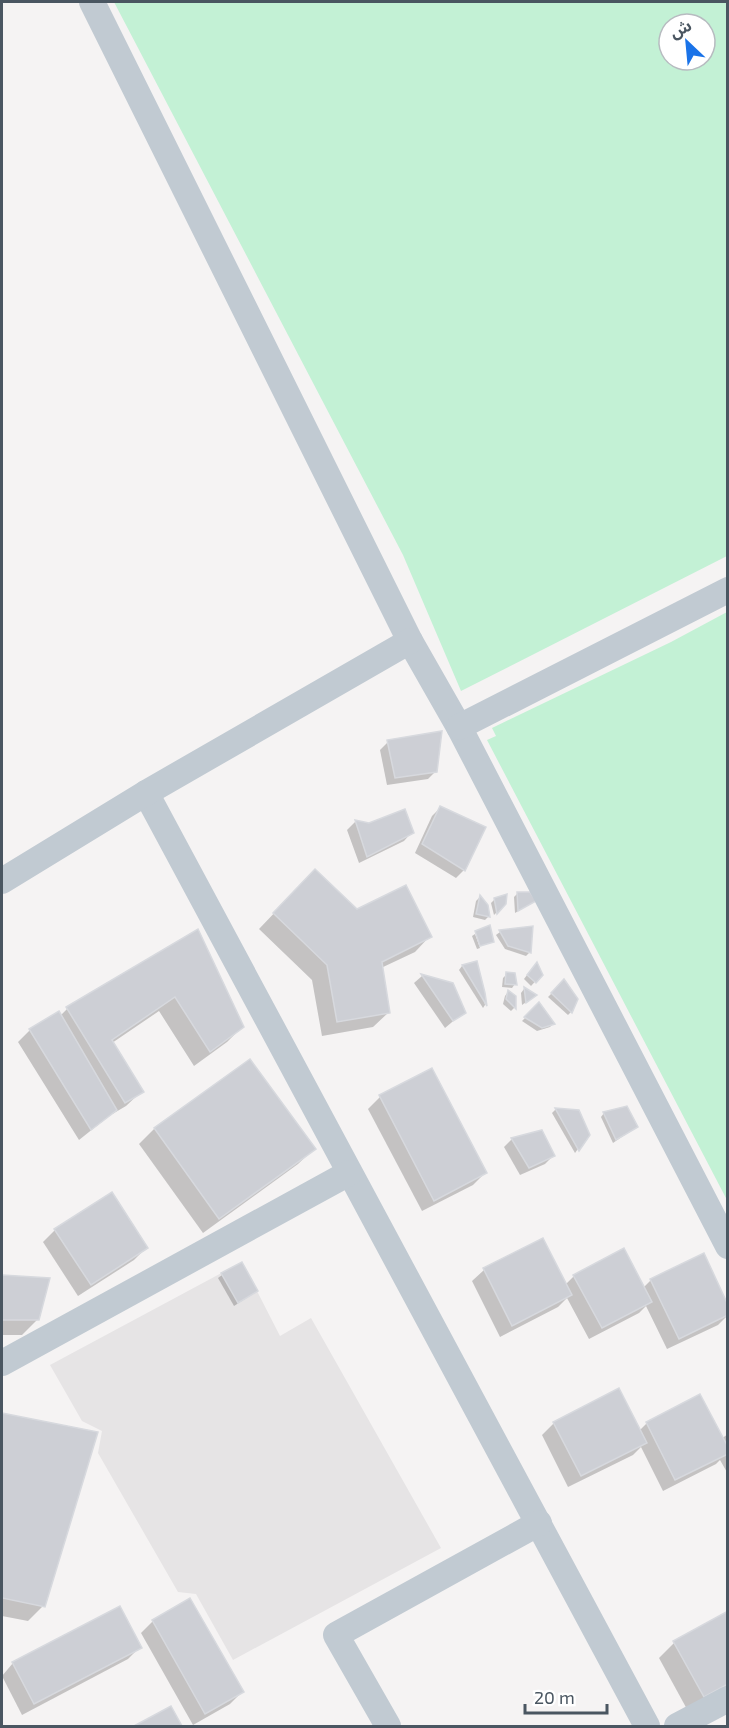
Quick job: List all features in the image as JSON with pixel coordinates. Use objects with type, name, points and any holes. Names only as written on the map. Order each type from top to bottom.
[{"type":"street","points":[[92,2],[410,641],[459,727],[728,1246]]},
{"type":"street","points":[[459,727],[728,590]]},
{"type":"street","points":[[2,880],[146,793],[410,641]]},
{"type":"street","points":[[146,793],[348,1173],[647,1726]]},
{"type":"street","points":[[2,1363],[348,1173]]},
{"type":"street","points":[[388,1726],[336,1635],[539,1523]]},
{"type":"street","points":[[677,1726],[728,1699]]},
{"type":"shaded area","points":[[242,1262],[280,1336],[311,1318],[441,1548],[233,1660],[196,1594],[178,1592],[98,1453],[102,1431],[82,1421],[50,1365]]},
{"type":"green space","points":[[114,2],[727,2],[727,556],[461,691],[403,555]]},
{"type":"green space","points":[[727,612],[727,1200],[487,740],[496,736],[492,728],[671,642]]},
{"type":"building","points":[[442,731],[437,772],[395,778],[387,740]]},
{"type":"building","points":[[440,806],[486,827],[465,871],[422,844]]},
{"type":"building","points":[[405,809],[414,833],[367,857],[355,820],[369,823]]},
{"type":"building","points":[[315,869],[357,909],[406,885],[432,937],[382,962],[390,1013],[337,1022],[327,965],[273,913]]},
{"type":"building","points":[[517,892],[530,892],[536,901],[518,911]]},
{"type":"building","points":[[507,894],[506,904],[497,914],[494,898]]},
{"type":"building","points":[[480,895],[488,905],[490,917],[476,914]]},
{"type":"building","points":[[490,925],[494,942],[480,946],[475,931]]},
{"type":"building","points":[[533,926],[531,953],[508,946],[499,930]]},
{"type":"building","points":[[198,929],[244,1027],[210,1052],[175,997],[112,1040],[144,1092],[125,1103],[66,1007]]},
{"type":"building","points":[[477,961],[485,993],[487,1006],[462,965]]},
{"type":"building","points":[[537,962],[543,975],[536,983],[527,975]]},
{"type":"building","points":[[506,972],[515,973],[517,985],[505,984]]},
{"type":"building","points":[[421,974],[453,983],[466,1013],[453,1021]]},
{"type":"building","points":[[564,979],[578,999],[572,1013],[551,993]]},
{"type":"building","points":[[524,987],[537,995],[526,1003]]},
{"type":"building","points":[[508,990],[516,996],[516,1009],[506,999]]},
{"type":"building","points":[[539,1002],[555,1024],[542,1028],[524,1017]]},
{"type":"building","points":[[59,1011],[117,1110],[91,1130],[29,1029]]},
{"type":"building","points":[[250,1059],[316,1149],[219,1219],[154,1128]]},
{"type":"building","points":[[432,1068],[487,1173],[434,1201],[379,1095]]},
{"type":"building","points":[[627,1106],[638,1127],[616,1140],[603,1112]]},
{"type":"building","points":[[555,1108],[579,1110],[590,1135],[579,1151]]},
{"type":"building","points":[[542,1130],[555,1156],[529,1168],[511,1138]]},
{"type":"building","points":[[112,1192],[148,1248],[91,1285],[54,1229]]},
{"type":"building","points":[[543,1238],[572,1295],[512,1326],[483,1268]]},
{"type":"building","points":[[624,1248],[652,1302],[602,1328],[573,1275]]},
{"type":"building","points":[[704,1253],[728,1305],[728,1315],[679,1339],[650,1279]]},
{"type":"building","points":[[242,1262],[258,1291],[238,1303],[221,1273]]},
{"type":"building","points":[[2,1275],[50,1278],[39,1320],[2,1320]]},
{"type":"building","points":[[619,1388],[647,1443],[581,1476],[553,1422]]},
{"type":"building","points":[[700,1394],[728,1447],[728,1454],[675,1480],[646,1422]]},
{"type":"building","points":[[2,1413],[98,1432],[45,1607],[2,1598]]},
{"type":"building","points":[[190,1598],[244,1692],[205,1714],[152,1620]]},
{"type":"building","points":[[120,1606],[142,1648],[34,1704],[12,1662]]},
{"type":"building","points":[[728,1611],[728,1684],[704,1697],[673,1641]]},
{"type":"building","points":[[171,1706],[182,1726],[134,1726]]}]
